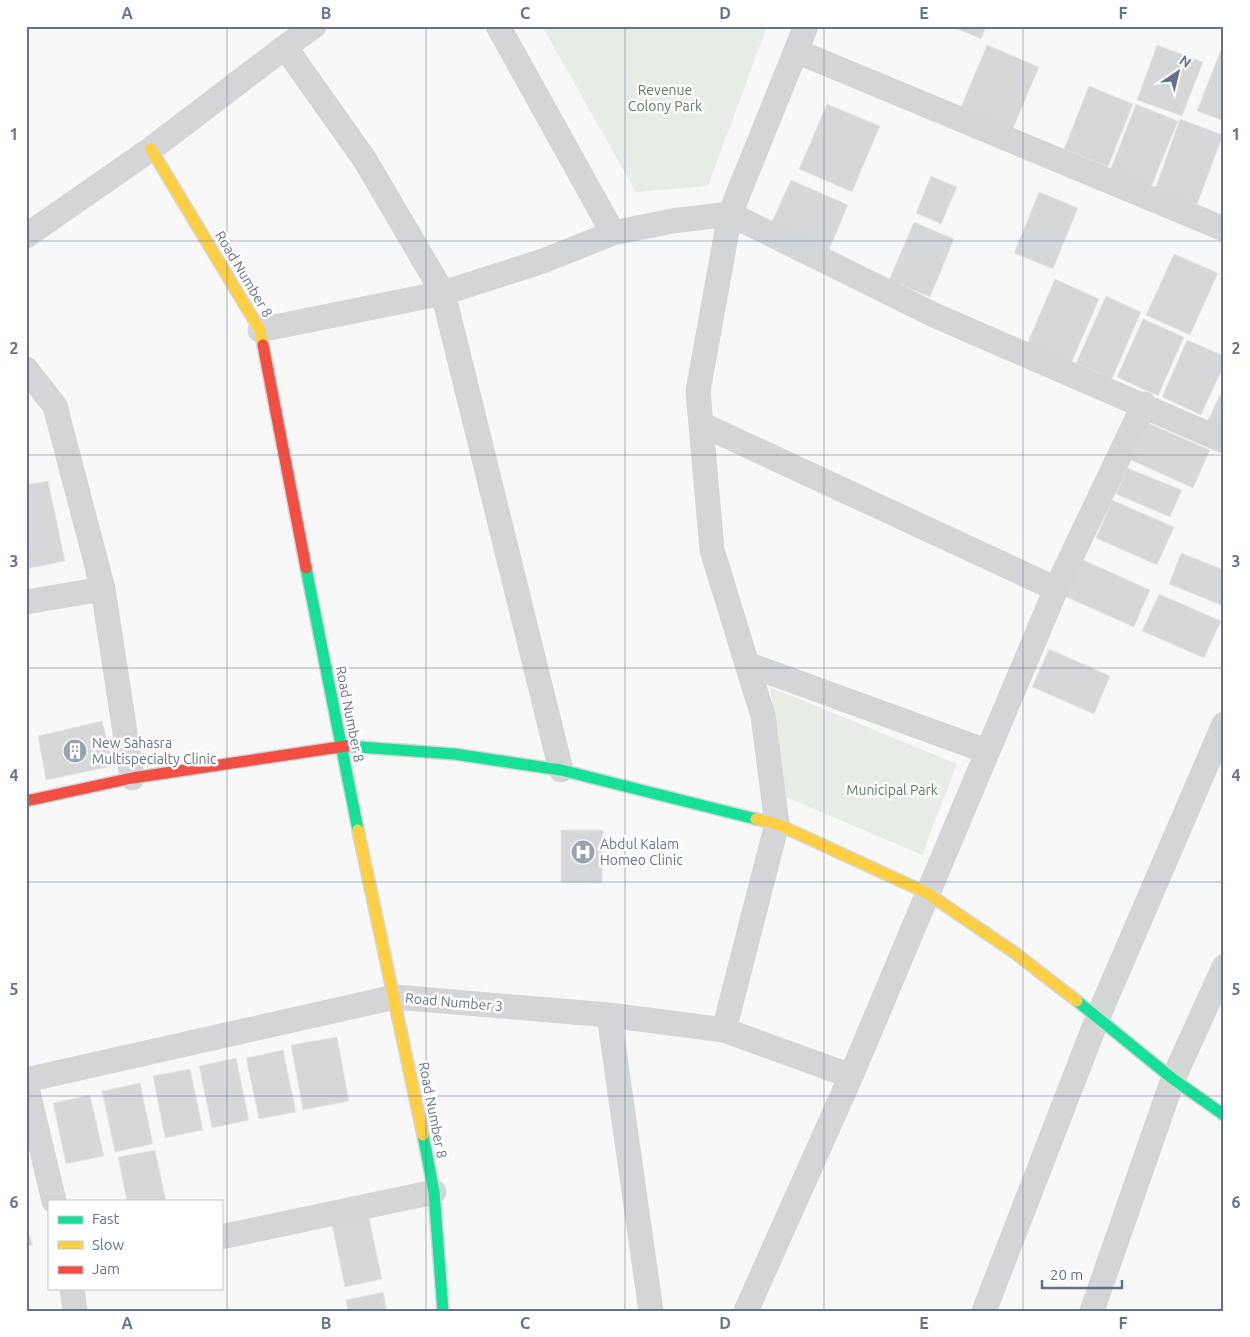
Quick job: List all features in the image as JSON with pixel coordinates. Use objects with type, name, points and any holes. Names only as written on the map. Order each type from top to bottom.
[{"type":"street","points":[[26,236],[151,149],[314,26]]},
{"type":"street","points":[[498,26],[613,233]]},
{"type":"street","points":[[724,1030],[777,824],[763,716],[712,550],[698,391],[730,214],[806,26]]},
{"type":"street","points":[[286,47],[364,160],[443,293],[561,770]]},
{"type":"street","points":[[796,51],[1223,227]]},
{"type":"street","name":"Road Number 8","points":[[151,149],[260,330],[340,746],[395,997],[434,1192],[443,1311]]},
{"type":"street","points":[[260,330],[443,293],[543,261],[613,233],[672,221],[730,214],[934,315],[1144,404],[1224,441]]},
{"type":"street","points":[[26,369],[55,406],[103,589],[132,778]]},
{"type":"street","points":[[746,1311],[851,1076],[986,751],[1056,589],[1144,404]]},
{"type":"street","points":[[701,424],[1056,589]]},
{"type":"street","points":[[26,602],[103,589]]},
{"type":"street","points":[[747,664],[986,751]]},
{"type":"street","points":[[984,1311],[1098,1017],[1224,724]]},
{"type":"street","points":[[26,801],[132,778],[340,746],[454,754],[561,770],[777,824],[927,893],[1015,953],[1098,1017],[1173,1079],[1224,1115]]},
{"type":"street","points":[[1092,1311],[1173,1079],[1224,968]]},
{"type":"street","name":"Road Number 3","points":[[26,1080],[395,997],[610,1015],[724,1030],[851,1076]]},
{"type":"street","points":[[610,1015],[651,1311]]},
{"type":"street","points":[[26,1084],[54,1200]]},
{"type":"street","points":[[222,1237],[434,1192]]},
{"type":"street","points":[[72,1290],[75,1311]]},
{"type":"green space","name":"Revenue Colony Park","points":[[542,26],[767,26],[708,186],[636,192]]},
{"type":"green space","name":"Municipal Park","points":[[770,687],[957,764],[922,855],[786,797]]},
{"type":"building","points":[[951,26],[986,26],[981,39]]},
{"type":"building","points":[[1224,42],[1224,121],[1197,111]]},
{"type":"building","points":[[987,45],[1039,67],[1012,131],[960,109]]},
{"type":"building","points":[[1157,45],[1203,62],[1182,116],[1137,100]]},
{"type":"building","points":[[1089,86],[1133,104],[1108,167],[1064,149]]},
{"type":"building","points":[[827,104],[880,126],[852,192],[799,169]]},
{"type":"building","points":[[1136,104],[1178,121],[1149,192],[1108,176]]},
{"type":"building","points":[[1180,119],[1223,135],[1196,207],[1154,192]]},
{"type":"building","points":[[931,176],[957,187],[941,224],[916,213]]},
{"type":"building","points":[[791,180],[848,205],[828,252],[770,226]]},
{"type":"building","points":[[1039,192],[1078,208],[1053,269],[1014,253]]},
{"type":"building","points":[[914,222],[954,239],[930,297],[889,280]]},
{"type":"building","points":[[1174,254],[1218,273],[1190,335],[1146,315]]},
{"type":"building","points":[[1055,279],[1099,299],[1070,366],[1026,346]]},
{"type":"building","points":[[1106,296],[1141,312],[1112,379],[1076,363]]},
{"type":"building","points":[[1143,319],[1184,337],[1158,396],[1117,377]]},
{"type":"building","points":[[1187,340],[1224,356],[1224,365],[1201,415],[1162,397]]},
{"type":"building","points":[[1224,387],[1224,435],[1205,426]]},
{"type":"building","points":[[1148,423],[1210,450],[1193,488],[1131,460]]},
{"type":"building","points":[[1127,468],[1182,490],[1170,517],[1116,494]]},
{"type":"building","points":[[48,481],[65,561],[26,569],[26,485]]},
{"type":"building","points":[[1112,500],[1174,527],[1157,565],[1096,538]]},
{"type":"building","points":[[1181,553],[1224,570],[1224,598],[1221,605],[1169,584]]},
{"type":"building","points":[[1081,559],[1150,590],[1134,627],[1064,596]]},
{"type":"building","points":[[1159,594],[1221,621],[1204,658],[1142,631]]},
{"type":"building","points":[[1049,649],[1110,676],[1094,714],[1032,687]]},
{"type":"building","name":"New Sahasra Multispecialty Clinic","points":[[102,721],[114,766],[46,780],[38,736]]},
{"type":"building","points":[[561,830],[603,830],[602,883],[561,882]]},
{"type":"building","points":[[337,1037],[349,1101],[303,1110],[291,1045]]},
{"type":"building","points":[[283,1050],[296,1112],[259,1119],[246,1058]]},
{"type":"building","points":[[236,1058],[249,1120],[212,1128],[199,1066]]},
{"type":"building","points":[[190,1069],[203,1130],[165,1138],[153,1076]]},
{"type":"building","points":[[140,1083],[153,1144],[115,1152],[102,1091]]},
{"type":"building","points":[[90,1095],[104,1156],[66,1164],[53,1103]]},
{"type":"building","points":[[155,1150],[166,1200],[127,1200],[118,1157]]},
{"type":"building","points":[[369,1218],[382,1279],[345,1287],[332,1225]]},
{"type":"building","points":[[26,1225],[33,1245],[26,1246]]},
{"type":"building","points":[[383,1292],[387,1311],[348,1311],[346,1300]]},
{"type":"traffic: fast","points":[[306,568],[358,830]]},
{"type":"traffic: fast","points":[[346,746],[454,754],[561,770],[756,819]]},
{"type":"traffic: fast","points":[[1077,1001],[1173,1079],[1224,1115]]},
{"type":"traffic: fast","points":[[423,1135],[434,1192],[443,1311]]},
{"type":"traffic: slow","points":[[151,149],[260,330],[263,345]]},
{"type":"traffic: slow","points":[[756,819],[777,824],[927,893],[1015,953],[1077,1001]]},
{"type":"traffic: slow","points":[[358,830],[423,1135]]},
{"type":"traffic: jam","points":[[263,345],[306,568]]},
{"type":"traffic: jam","points":[[26,801],[132,778],[346,746]]},
{"type":"place","name":"New Sahasra Multispecialty Clinic","points":[[75,751]]},
{"type":"place","name":"Abdul Kalam Homeo Clinic","points":[[583,852]]}]
